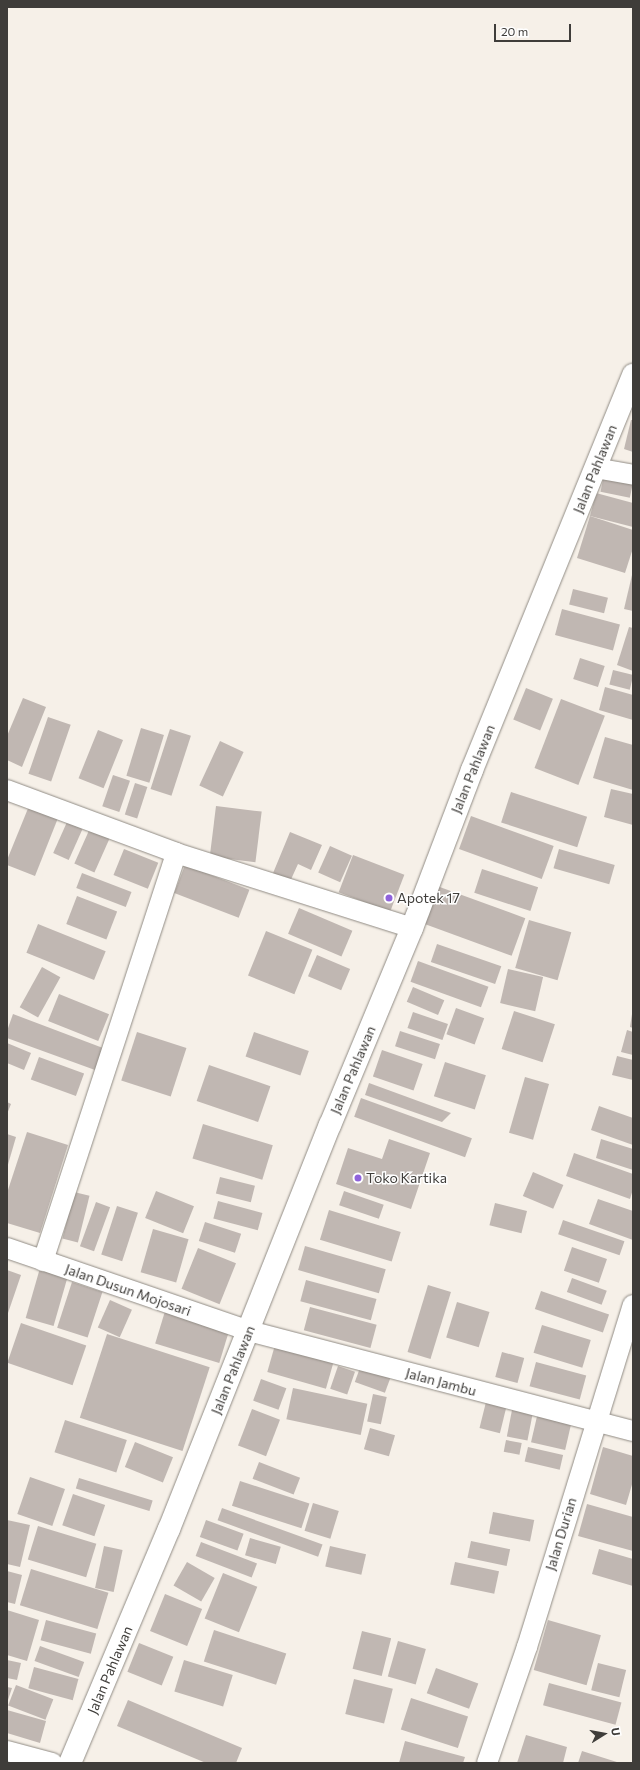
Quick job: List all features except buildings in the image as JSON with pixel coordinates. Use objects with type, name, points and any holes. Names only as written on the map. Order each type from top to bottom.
[{"type":"main road","name":"Jalan Pahlawan","points":[[70,1763],[166,1536],[330,1125],[412,928],[472,770],[633,375]]},
{"type":"street","points":[[595,468],[633,475]]},
{"type":"street","points":[[7,790],[176,853],[412,928]]},
{"type":"street","points":[[43,1261],[176,853]]},
{"type":"street","name":"Jalan Dusun Mojosari","points":[[7,1248],[248,1331]]},
{"type":"street","name":"Jalan Durian","points":[[487,1763],[527,1646],[595,1422],[633,1305]]},
{"type":"street","name":"Jalan Jambu","points":[[248,1331],[633,1431]]},
{"type":"street","points":[[7,1751],[52,1763]]},
{"type":"place","name":"Apotek 17","points":[[389,898]]},
{"type":"place","name":"Toko Kartika","points":[[358,1178]]}]
